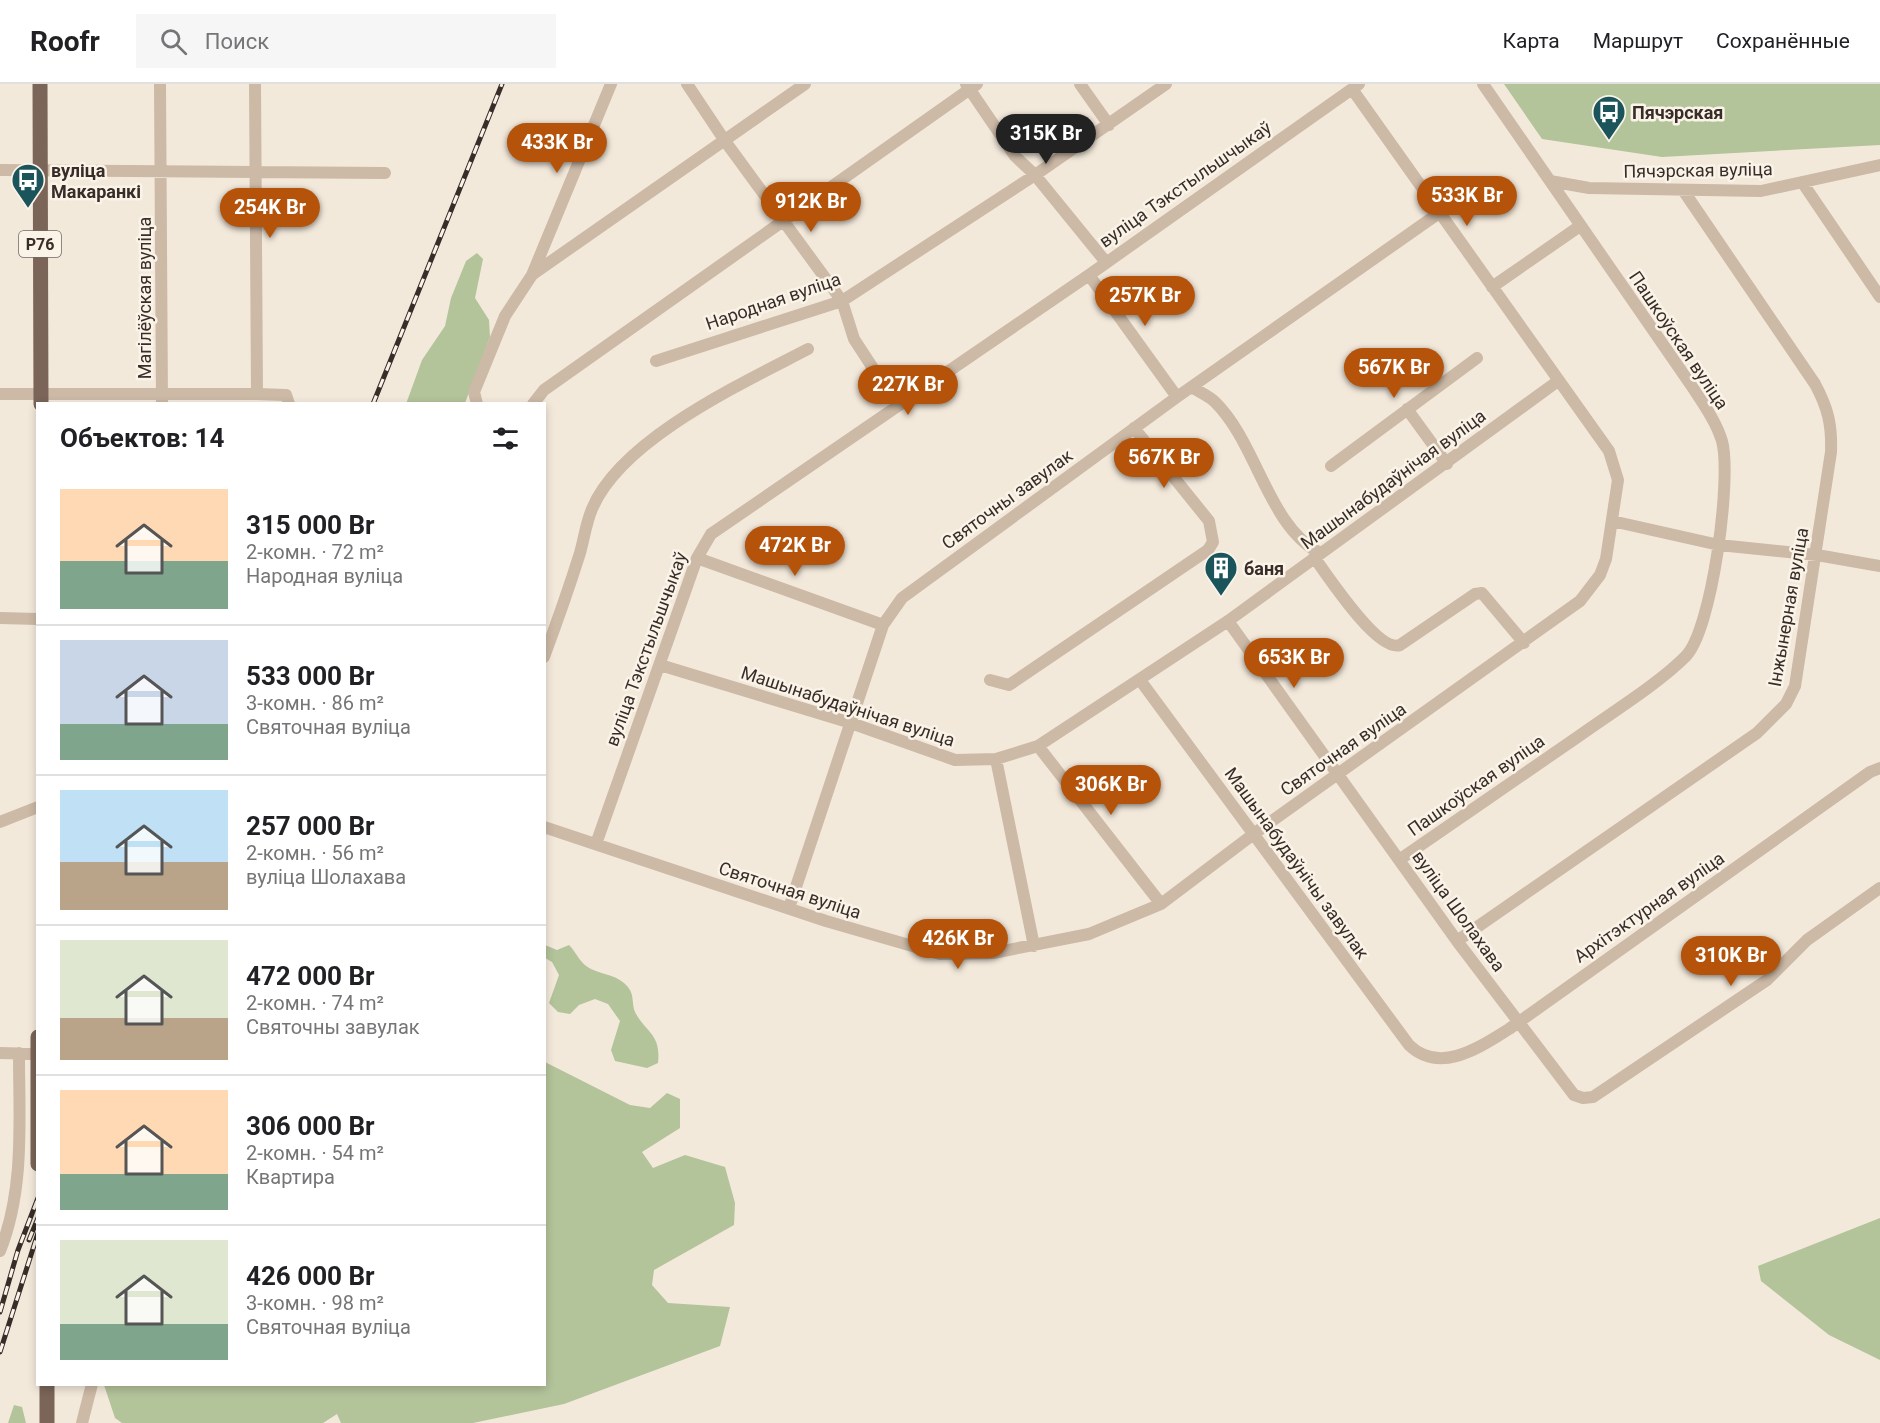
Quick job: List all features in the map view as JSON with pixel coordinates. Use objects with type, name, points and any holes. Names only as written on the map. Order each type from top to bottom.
[{"type":"main road","name":"Р76","points":[[40,84],[40,398]]},
{"type":"main road","points":[[47,1386],[47,1423]]},
{"type":"street","name":"Магілёўская вуліца","points":[[160,84],[162,399]]},
{"type":"street","points":[[255,84],[257,394]]},
{"type":"street","points":[[476,402],[474,392],[505,316],[532,275],[610,84]]},
{"type":"street","points":[[687,84],[724,141],[842,301],[854,339],[897,405]]},
{"type":"street","points":[[532,275],[805,84]]},
{"type":"street","points":[[1080,84],[1109,125]]},
{"type":"street","name":"Народная вуліца","points":[[656,361],[842,301],[1035,175],[1166,84]]},
{"type":"street","name":"Пашкоўская вуліца","points":[[1399,860],[1611,713],[1686,657],[1700,632],[1719,545],[1725,465],[1722,442],[1717,428],[1691,385],[1483,84]]},
{"type":"street","points":[[534,402],[543,390],[971,86],[1015,156],[1035,175],[1105,261]]},
{"type":"street","name":"Святочная вуліца","points":[[546,827],[789,908],[913,948],[940,954],[984,954],[1089,934],[1161,904],[1255,833],[1580,601],[1593,586],[1606,559],[1618,480],[1609,451],[1439,213],[1355,87]]},
{"type":"street","name":"вуліца Тэкстыльшчыкаў","points":[[596,844],[697,558],[711,534],[1089,275],[1105,261],[1355,87]]},
{"type":"street","name":"Пячэрская вуліца","points":[[1550,181],[1589,188],[1761,191],[1880,165]]},
{"type":"street","points":[[0,170],[385,173]]},
{"type":"street","points":[[1802,182],[1880,297]]},
{"type":"street","name":"Інжынерная вуліца","points":[[1457,941],[1770,722],[1786,704],[1795,686],[1831,452],[1828,409],[1815,384],[1683,190]]},
{"type":"street","name":"Святочны завулак","points":[[789,908],[883,625],[902,598],[1177,397],[1439,213]]},
{"type":"street","points":[[1492,287],[1580,225]]},
{"type":"street","points":[[1089,275],[1177,397]]},
{"type":"street","points":[[546,652],[567,594],[592,509],[611,480],[637,451],[671,428],[734,388],[808,349]]},
{"type":"street","points":[[1330,466],[1477,358]]},
{"type":"street","name":"Машынабудаўнічая вуліца","points":[[660,664],[851,723],[956,760],[996,759],[1038,746],[1228,621],[1447,464],[1558,381]]},
{"type":"street","points":[[1192,387],[1214,401],[1232,423],[1243,439],[1291,529],[1317,555],[1369,630],[1386,644],[1395,647],[1400,645],[1475,594],[1482,593],[1524,643]]},
{"type":"street","points":[[0,394],[40,398],[162,399],[257,394],[286,395],[288,402]]},
{"type":"street","points":[[1407,409],[1447,464]]},
{"type":"street","points":[[990,680],[1009,685],[1208,550],[1213,542],[1209,521],[1134,428]]},
{"type":"street","points":[[1612,521],[1719,545],[1816,555],[1880,566]]},
{"type":"street","points":[[697,558],[883,625]]},
{"type":"street","points":[[0,618],[36,619]]},
{"type":"street","name":"вуліца Шолахава","points":[[1228,621],[1457,941],[1574,1095],[1583,1098],[1593,1096],[1650,1061],[1767,980],[1807,940],[1880,888]]},
{"type":"street","name":"Машынабудаўнічы завулак","points":[[1140,680],[1255,833],[1409,1045],[1418,1054],[1432,1059]]},
{"type":"street","points":[[1038,746],[1161,904]]},
{"type":"street","points":[[996,759],[1034,946]]},
{"type":"street","name":"Архітэктурная вуліца","points":[[1432,1059],[1451,1058],[1479,1047],[1519,1022],[1870,772],[1880,768]]},
{"type":"street","points":[[0,822],[36,808]]},
{"type":"street","points":[[0,1053],[36,1054]]},
{"type":"street","points":[[0,1251],[10,1225],[19,1171],[19,1053]]},
{"type":"street","points":[[82,1423],[91,1386]]},
{"type":"green space","points":[[1504,84],[1880,84],[1880,145],[1662,157],[1542,139]]},
{"type":"green space","points":[[477,253],[483,259],[475,298],[489,320],[490,337],[465,402],[407,402],[422,360],[445,326],[451,298],[466,261]]},
{"type":"green space","points":[[546,945],[557,950],[569,945],[587,967],[624,983],[632,993],[636,1014],[656,1040],[658,1063],[647,1068],[615,1061],[611,1050],[620,1021],[608,1004],[595,999],[579,1005],[570,1014],[558,1012],[549,1003],[559,975],[552,962],[546,959]]},
{"type":"green space","points":[[546,1063],[630,1105],[650,1108],[667,1093],[680,1099],[680,1128],[642,1152],[653,1168],[685,1155],[725,1167],[735,1203],[734,1225],[654,1270],[652,1285],[668,1303],[730,1307],[720,1346],[564,1404],[473,1423],[341,1423],[337,1414],[323,1423],[122,1423],[115,1418],[104,1386],[546,1386]]},
{"type":"green space","points":[[1880,1218],[1880,1360],[1829,1335],[1761,1281],[1758,1266]]},
{"type":"green space","points":[[14,1405],[22,1407],[26,1423],[8,1423]]},
{"type":"railway","points":[[374,402],[502,84]]},
{"type":"railway","points":[[0,1312],[18,1250],[36,1203]]},
{"type":"railway","points":[[29,1240],[36,1223]]},
{"type":"railway","points":[[0,1352],[36,1239]]},
{"type":"place","name":"Пячэрская","points":[[1609,141]]},
{"type":"place","name":"вуліца Макаранкі","points":[[28,209]]},
{"type":"place","name":"баня","points":[[1221,597]]}]
